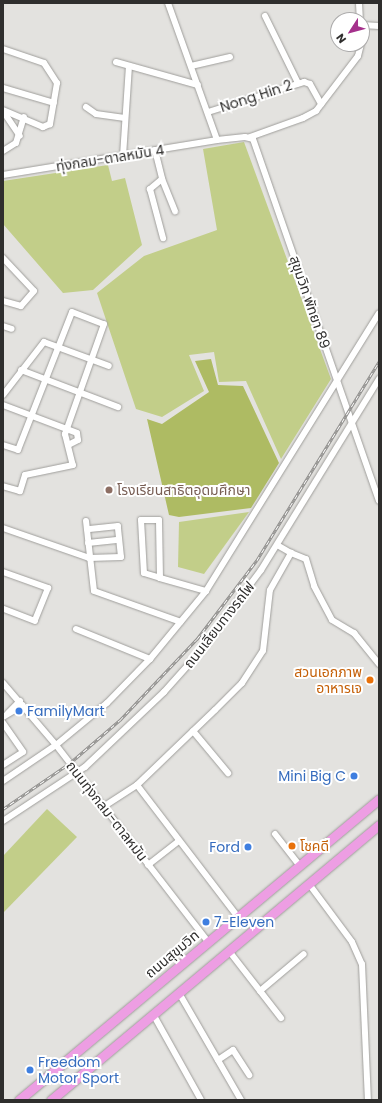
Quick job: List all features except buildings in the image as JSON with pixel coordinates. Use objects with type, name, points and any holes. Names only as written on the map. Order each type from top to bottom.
[{"type":"highway","name":"ถนนสุขุมวิท","points":[[19,1100],[379,799]]},
{"type":"highway","points":[[51,1100],[379,825]]},
{"type":"street","points":[[168,3],[192,66],[217,140],[250,137],[303,118],[322,104],[358,56],[359,52]]},
{"type":"street","points":[[265,16],[301,82],[310,84],[322,104]]},
{"type":"street","points":[[3,49],[44,63],[50,69],[57,83],[50,124],[43,126],[24,117],[3,110]]},
{"type":"street","points":[[192,66],[230,57]]},
{"type":"street","points":[[116,62],[198,85]]},
{"type":"street","points":[[123,156],[129,66]]},
{"type":"street","name":"Nong Hin 2","points":[[208,112],[301,82]]},
{"type":"street","points":[[3,88],[54,103]]},
{"type":"street","points":[[86,107],[96,114],[125,118]]},
{"type":"street","points":[[3,110],[20,136]]},
{"type":"street","points":[[3,151],[16,143],[20,136],[24,117]]},
{"type":"street","name":"สุขุมวิท พัทยา 89","points":[[250,137],[256,144],[379,501]]},
{"type":"street","name":"ทุ่งกลม-ตาลหมัน 4","points":[[4,173],[123,156],[217,140]]},
{"type":"street","points":[[155,150],[162,179],[175,212]]},
{"type":"street","points":[[162,179],[150,189],[163,238]]},
{"type":"street","points":[[3,258],[34,291],[21,306],[3,301]]},
{"type":"street","points":[[3,445],[18,450],[72,312],[104,324],[68,430],[64,434],[73,465],[25,474],[20,491],[4,488]]},
{"type":"street","points":[[3,781],[56,745],[108,703],[150,659],[206,591],[379,314]]},
{"type":"street","points":[[4,328],[12,328]]},
{"type":"street","points":[[3,395],[42,342],[59,346],[93,358],[109,366]]},
{"type":"street","points":[[21,370],[118,408]]},
{"type":"street","name":"ถนนเลียบทางรถไฟ","points":[[3,821],[77,773],[164,692],[198,654],[230,615],[277,545],[379,380]]},
{"type":"street","points":[[3,405],[77,433],[78,440],[68,445]]},
{"type":"street","points":[[86,520],[89,558],[94,591],[181,622]]},
{"type":"street","points":[[160,578],[159,520],[141,520],[142,569],[144,573],[160,578],[206,591]]},
{"type":"street","points":[[3,528],[89,558],[121,557],[118,526],[87,529]]},
{"type":"street","points":[[88,543],[119,540]]},
{"type":"street","points":[[277,545],[306,559],[314,586],[332,620],[354,633],[379,664]]},
{"type":"street","points":[[104,807],[137,785],[242,683],[263,651],[270,590],[291,553]]},
{"type":"street","points":[[3,572],[48,588],[35,621],[3,609]]},
{"type":"street","points":[[76,629],[150,659]]},
{"type":"street","name":"ถนนทุ่งกลม-ตาลหมัน","points":[[3,683],[56,745],[208,942]]},
{"type":"street","points":[[6,715],[21,703]]},
{"type":"street","points":[[3,723],[23,752],[3,765]]},
{"type":"street","points":[[193,732],[228,773]]},
{"type":"street","points":[[137,785],[238,917]]},
{"type":"street","points":[[275,834],[300,866]]},
{"type":"street","points":[[148,865],[179,841]]},
{"type":"street","points":[[309,884],[352,942],[362,964],[368,1100]]},
{"type":"street","points":[[229,951],[281,1018]]},
{"type":"street","points":[[260,991],[304,954]]},
{"type":"street","points":[[178,993],[241,1100]]},
{"type":"street","points":[[153,1014],[201,1100]]},
{"type":"street","points":[[218,1060],[233,1050],[249,1075]]},
{"type":"green space","points":[[244,142],[331,379],[281,459],[246,381],[219,382],[214,352],[189,355],[204,391],[162,417],[136,409],[97,293],[144,256],[217,230],[203,149]]},
{"type":"green space","points":[[108,165],[112,181],[125,178],[142,245],[93,290],[63,293],[3,224],[3,181]]},
{"type":"green space","points":[[211,359],[218,385],[243,386],[279,463],[251,508],[179,517],[169,515],[147,419],[162,424],[209,392],[195,361]]},
{"type":"green space","points":[[249,512],[204,574],[178,567],[179,522]]},
{"type":"green space","points":[[47,809],[77,837],[3,913],[3,856]]},
{"type":"railway","points":[[3,809],[70,763],[120,720],[197,639],[257,560],[379,362]]},
{"type":"place","name":"โรงเรียนสาธิตอุดมศึกษา","points":[[109,490]]},
{"type":"place","name":"สวนเอกภาพ อาหารเจ","points":[[370,680]]},
{"type":"place","name":"FamilyMart","points":[[19,711]]},
{"type":"place","name":"Mini Big C","points":[[354,776]]},
{"type":"place","name":"โชคดี","points":[[292,846]]},
{"type":"place","name":"Ford","points":[[248,847]]},
{"type":"place","name":"7-Eleven","points":[[206,922]]},
{"type":"place","name":"Freedom Motor Sport","points":[[30,1070]]}]
